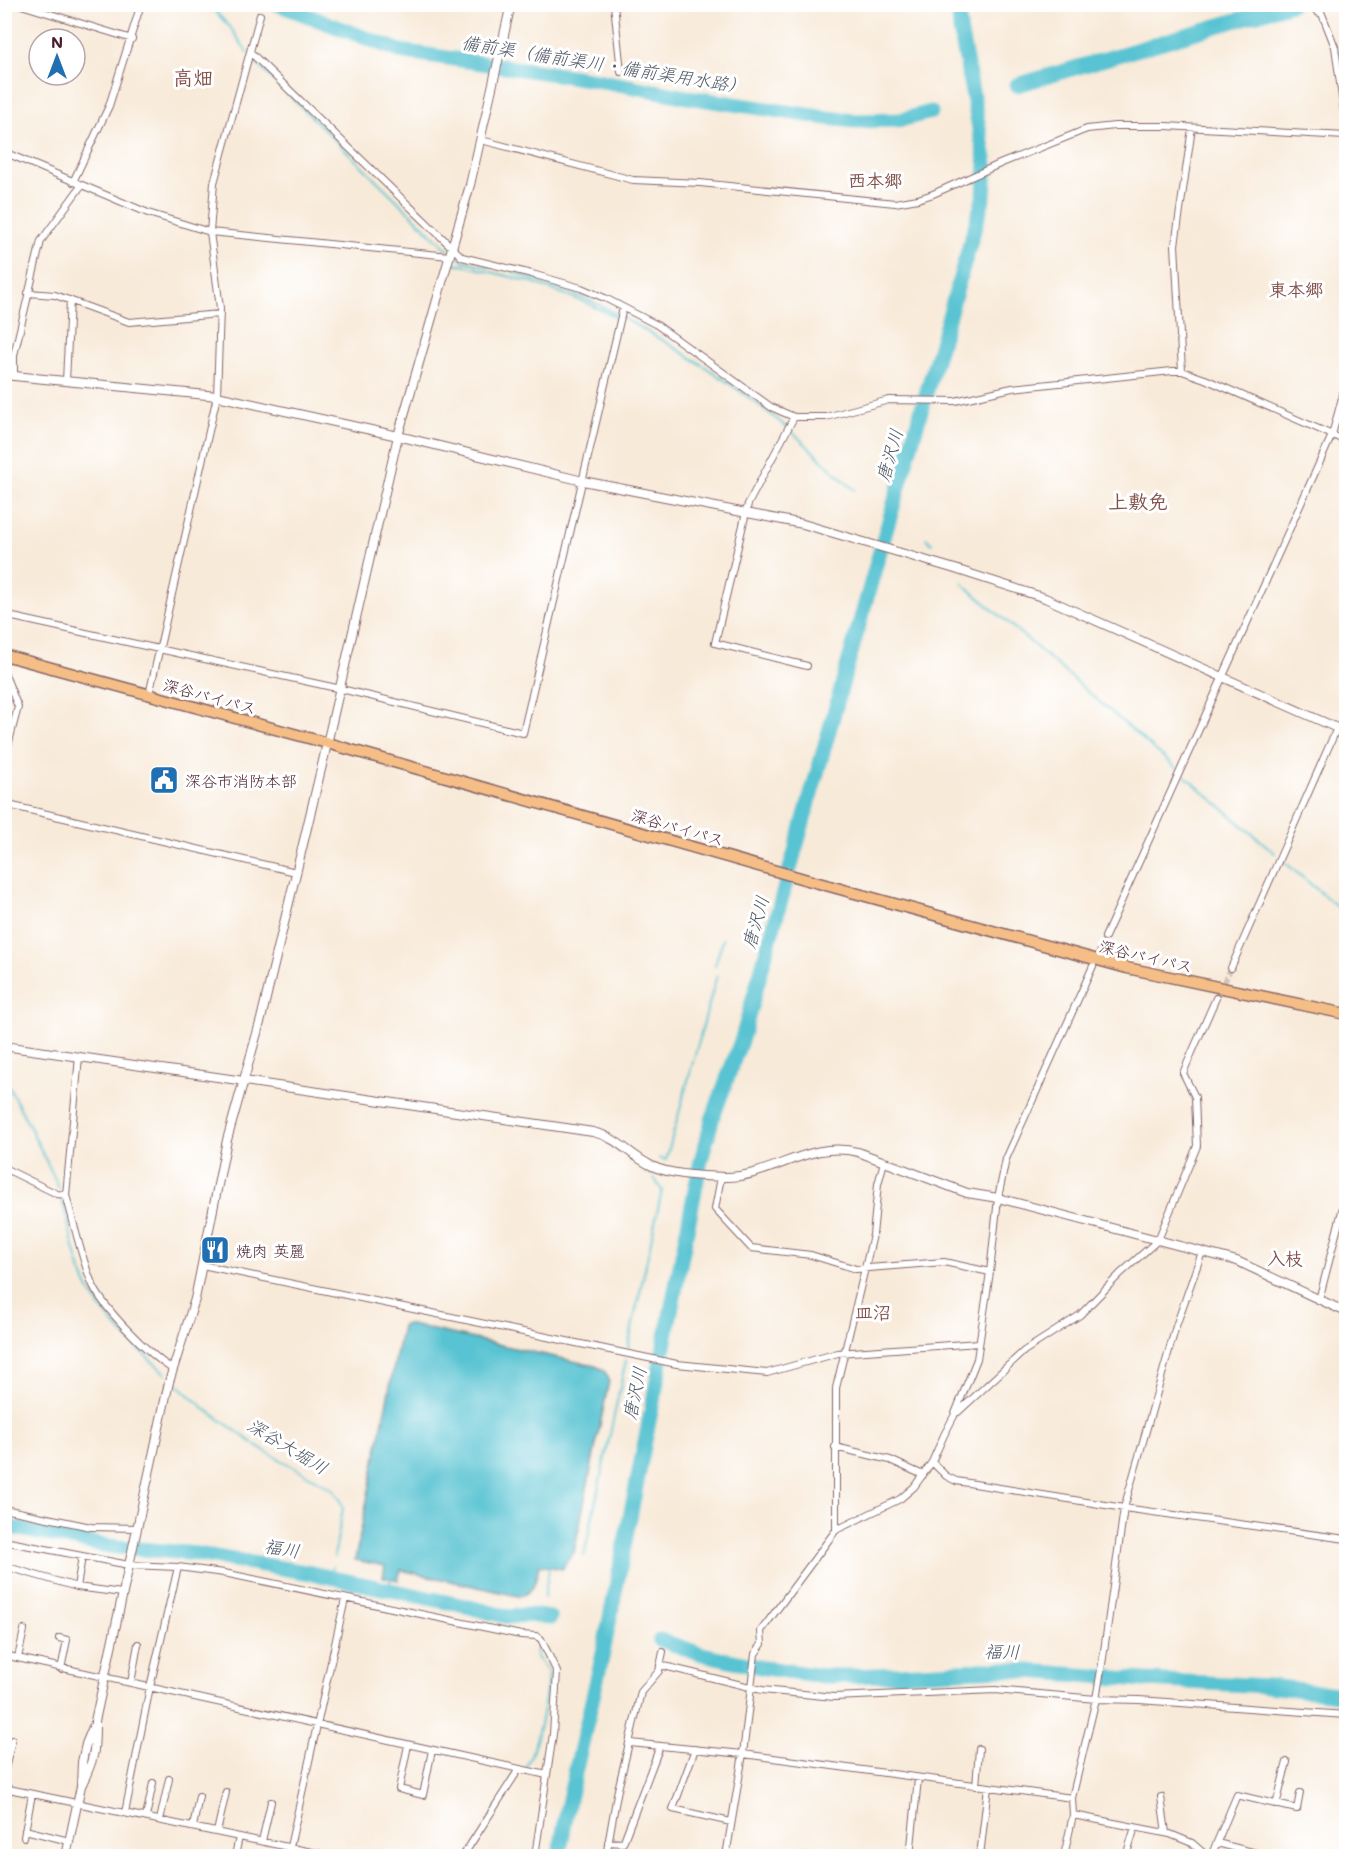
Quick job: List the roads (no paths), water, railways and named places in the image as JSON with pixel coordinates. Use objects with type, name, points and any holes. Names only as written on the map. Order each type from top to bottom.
[{"type":"highway","name":"深谷バイパス","points":[[4,655],[327,743],[1127,968],[1347,1014]]},
{"type":"street","points":[[18,4],[132,39]]},
{"type":"street","points":[[73,182],[109,106],[132,39],[141,4]]},
{"type":"street","points":[[66,1857],[81,1786],[96,1748],[95,1722],[172,1369],[189,1321],[228,1140],[261,1019],[341,689],[398,436],[470,185],[511,4]]},
{"type":"street","points":[[614,4],[621,72]]},
{"type":"street","points":[[1312,4],[1317,12],[1322,14],[1335,47],[1347,126]]},
{"type":"street","points":[[149,695],[217,396],[220,314],[210,232],[214,183],[260,15]]},
{"type":"street","points":[[250,52],[450,252]]},
{"type":"street","points":[[481,140],[633,180],[700,183],[895,203],[926,197],[1087,129],[1124,126],[1347,136]]},
{"type":"street","points":[[1182,371],[1175,245],[1191,128]]},
{"type":"street","points":[[4,152],[148,213],[210,232],[450,252],[581,288],[657,325],[771,406],[794,417],[820,418],[881,401],[964,399],[1012,388],[1158,371],[1182,371],[1347,441]]},
{"type":"street","points":[[14,376],[14,355],[41,241],[81,186]]},
{"type":"street","points":[[28,293],[55,295],[129,322],[220,314]]},
{"type":"street","points":[[66,381],[70,300]]},
{"type":"street","points":[[4,615],[341,689],[523,733],[623,308]]},
{"type":"street","points":[[4,375],[217,396],[398,436],[583,481],[788,520],[1045,598],[1347,732]]},
{"type":"street","points":[[1105,937],[1332,435],[1347,383]]},
{"type":"street","points":[[794,417],[748,504],[715,644],[807,666]]},
{"type":"street","points":[[4,672],[18,707],[4,761]]},
{"type":"street","points":[[1231,968],[1337,728]]},
{"type":"street","points":[[4,804],[296,873]]},
{"type":"street","points":[[726,1857],[755,1654],[762,1644],[761,1631],[836,1530],[900,1499],[914,1487],[932,1462],[977,1359],[998,1198],[1006,1159],[1093,966]]},
{"type":"street","points":[[954,1416],[1024,1351],[1080,1315],[1120,1274],[1158,1240],[1197,1146],[1195,1097],[1183,1073],[1216,999]]},
{"type":"street","points":[[4,1046],[603,1135],[615,1140],[650,1166],[680,1173],[719,1176],[747,1174],[830,1148],[851,1150],[967,1193],[998,1198],[1237,1261],[1347,1312]]},
{"type":"street","points":[[79,1057],[66,1195],[89,1275],[95,1289],[127,1328],[172,1369]]},
{"type":"street","points":[[836,1530],[836,1388],[874,1229],[878,1184],[885,1162]]},
{"type":"street","points":[[4,1168],[57,1194],[66,1195]]},
{"type":"street","points":[[719,1176],[715,1209],[752,1248],[811,1255],[864,1270],[944,1262],[990,1272]]},
{"type":"street","points":[[1319,1300],[1343,1207],[1347,1206]]},
{"type":"street","points":[[1064,1857],[1073,1815],[1072,1798],[1103,1658],[1124,1508],[1176,1326],[1202,1252]]},
{"type":"street","points":[[202,1265],[677,1364],[767,1373],[843,1353],[979,1343]]},
{"type":"street","points":[[835,1447],[890,1460],[923,1475]]},
{"type":"street","points":[[932,1462],[946,1476],[956,1481],[1124,1508],[1347,1539]]},
{"type":"street","points":[[4,1509],[91,1527],[136,1531]]},
{"type":"street","points":[[4,1541],[82,1557],[224,1573],[520,1635],[536,1636],[541,1639],[557,1672],[553,1734],[535,1857]]},
{"type":"street","points":[[77,1587],[82,1557]]},
{"type":"street","points":[[4,1566],[77,1587],[122,1593]]},
{"type":"street","points":[[125,1813],[150,1688],[178,1567]]},
{"type":"street","points":[[288,1857],[345,1599]]},
{"type":"street","points":[[18,1658],[24,1630]]},
{"type":"street","points":[[59,1638],[67,1640],[61,1669]]},
{"type":"street","points":[[131,1683],[138,1644]]},
{"type":"street","points":[[606,1857],[617,1794],[641,1692],[656,1676],[663,1652]]},
{"type":"street","points":[[4,1655],[547,1775]]},
{"type":"street","points":[[660,1665],[752,1685],[834,1697],[995,1690],[1347,1715]]},
{"type":"street","points":[[4,1773],[12,1740]]},
{"type":"street","points":[[630,1743],[695,1749],[1072,1798]]},
{"type":"street","points":[[408,1745],[399,1789],[423,1794],[432,1750]]},
{"type":"street","points":[[608,1842],[623,1843],[660,1746]]},
{"type":"street","points":[[695,1749],[673,1809],[731,1822]]},
{"type":"street","points":[[976,1786],[979,1749]]},
{"type":"street","points":[[1276,1805],[1287,1762]]},
{"type":"street","points":[[463,1857],[519,1769]]},
{"type":"street","points":[[160,1820],[169,1779]]},
{"type":"street","points":[[909,1857],[918,1779]]},
{"type":"street","points":[[146,1817],[153,1783]]},
{"type":"street","points":[[980,1857],[988,1787]]},
{"type":"street","points":[[4,1813],[6,1789],[331,1857]]},
{"type":"street","points":[[217,1832],[226,1792]]},
{"type":"street","points":[[1073,1815],[1166,1833],[1192,1843],[1209,1857],[1237,1795],[1297,1809],[1300,1793]]},
{"type":"street","points":[[32,1794],[25,1833],[69,1841]]},
{"type":"street","points":[[193,1827],[199,1796]]},
{"type":"street","points":[[1161,1797],[1166,1833]]},
{"type":"street","points":[[262,1841],[271,1802]]},
{"type":"street","points":[[1125,1857],[1135,1827]]},
{"type":"street","points":[[235,1857],[239,1837]]},
{"type":"street","points":[[1217,1843],[1268,1857]]},
{"type":"water","points":[[406,1324],[595,1366],[607,1375],[609,1381],[574,1552],[562,1569],[539,1565],[534,1585],[524,1595],[518,1596],[401,1570],[398,1580],[383,1577],[385,1566],[355,1560],[402,1326]]},
{"type":"waterway","points":[[208,4],[230,27],[248,53]]},
{"type":"waterway","name":"備前渠（備前渠川・備前渠用水路）","points":[[277,4],[400,51],[827,118],[855,121],[900,120],[931,112]]},
{"type":"waterway","name":"唐沢川","points":[[559,1856],[569,1799],[602,1658],[701,1160],[713,1117],[742,1038],[876,565],[984,196],[986,164],[960,29],[958,4]]},
{"type":"waterway","name":"備前渠（備前渠川・備前渠用水路）","points":[[1017,85],[1291,4]]},
{"type":"waterway","points":[[251,58],[449,251]]},
{"type":"waterway","points":[[453,254],[464,261],[490,267]]},
{"type":"waterway","points":[[450,262],[532,282],[618,318]]},
{"type":"waterway","points":[[513,272],[567,291],[618,315]]},
{"type":"waterway","points":[[623,318],[689,356],[752,399],[791,431],[855,490]]},
{"type":"waterway","points":[[926,538],[932,544]]},
{"type":"waterway","points":[[962,583],[1176,768]]},
{"type":"waterway","points":[[1185,776],[1275,853]]},
{"type":"waterway","points":[[1282,860],[1346,914]]},
{"type":"waterway","points":[[715,965],[723,939]]},
{"type":"waterway","points":[[659,1158],[666,1160],[717,975]]},
{"type":"waterway","name":"深谷大堀川","points":[[4,1078],[59,1188]]},
{"type":"waterway","points":[[628,1347],[662,1190],[654,1178]]},
{"type":"waterway","name":"深谷大堀川","points":[[62,1200],[79,1265],[93,1297],[122,1333],[166,1374]]},
{"type":"waterway","points":[[584,1556],[626,1360]]},
{"type":"waterway","name":"深谷大堀川","points":[[174,1381],[204,1408],[261,1449],[333,1489],[343,1508],[334,1557]]},
{"type":"waterway","name":"福川","points":[[4,1526],[106,1546],[197,1554],[311,1573],[508,1617],[529,1615],[550,1618]]},
{"type":"waterway","points":[[544,1598],[550,1564]]},
{"type":"waterway","name":"深谷大堀川","points":[[330,1576],[333,1566]]},
{"type":"waterway","points":[[389,1589],[391,1577]]},
{"type":"waterway","name":"福川","points":[[542,1610],[542,1623]]},
{"type":"waterway","name":"福川","points":[[660,1640],[702,1654],[765,1668],[823,1676],[1001,1669],[1144,1680],[1268,1686],[1346,1695]]},
{"type":"waterway","points":[[526,1767],[538,1733],[549,1673],[536,1656],[538,1644]]},
{"type":"waterway","points":[[470,1856],[478,1843]]},
{"type":"tunnel","points":[[1095,961],[1105,937]]},
{"type":"tunnel","points":[[1216,998],[1231,968]]},
{"type":"place","name":"深谷市消防本部","points":[[164,780]]},
{"type":"place","name":"焼肉 英麗","points":[[215,1250]]},
{"type":"district","name":"高畑","points":[[193,77]]},
{"type":"district","name":"西本郷","points":[[875,180]]},
{"type":"district","name":"東本郷","points":[[1296,289]]},
{"type":"district","name":"上敷免","points":[[1138,501]]},
{"type":"district","name":"入枝","points":[[1285,1258]]},
{"type":"district","name":"皿沼","points":[[873,1312]]}]
